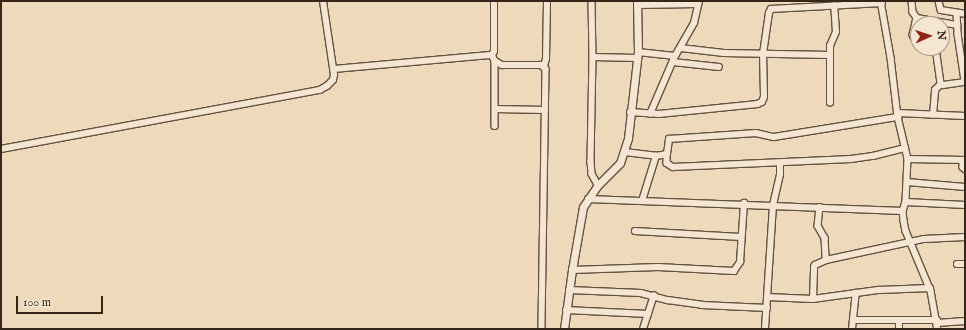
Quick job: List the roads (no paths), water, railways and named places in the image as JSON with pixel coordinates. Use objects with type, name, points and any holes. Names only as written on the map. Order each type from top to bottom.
[{"type":"street","points":[[1,149],[320,90],[333,80],[334,69],[323,1]]},
{"type":"street","points":[[494,1],[493,58],[495,126]]},
{"type":"street","points":[[542,329],[545,110],[544,66],[546,59],[547,1]]},
{"type":"street","points":[[592,1],[593,56],[591,162],[592,174],[598,185]]},
{"type":"street","points":[[780,8],[781,1]]},
{"type":"street","points":[[912,1],[913,12],[916,16]]},
{"type":"street","points":[[939,1],[941,10],[965,14]]},
{"type":"street","points":[[564,329],[580,218],[588,199],[598,185],[620,163],[625,152],[628,138],[637,55],[637,3],[698,2],[694,23],[681,48],[675,56],[650,114]]},
{"type":"street","points":[[630,112],[650,114],[757,104],[762,102],[764,54],[769,13],[771,9],[881,2],[891,58],[898,115],[908,159],[906,202],[903,211],[906,231],[930,288],[938,324]]},
{"type":"street","points":[[830,103],[830,46],[836,32],[834,6]]},
{"type":"street","points":[[933,115],[934,90],[941,84],[943,85],[965,81],[957,25],[957,13]]},
{"type":"street","points":[[950,24],[957,25]]},
{"type":"street","points":[[681,48],[712,52],[830,55]]},
{"type":"street","points":[[593,56],[675,56]]},
{"type":"street","points":[[937,56],[941,84]]},
{"type":"street","points":[[334,69],[493,58],[502,65],[544,66]]},
{"type":"street","points":[[673,62],[719,67]]},
{"type":"street","points":[[495,109],[545,110]]},
{"type":"street","points":[[905,148],[873,156],[851,159],[673,167],[667,163],[670,139],[756,133],[774,137],[898,115],[965,116]]},
{"type":"street","points":[[625,152],[656,156],[667,154]]},
{"type":"street","points":[[642,201],[656,156]]},
{"type":"street","points":[[908,159],[964,160],[963,167],[965,169]]},
{"type":"street","points":[[765,329],[773,205],[780,175],[780,163]]},
{"type":"street","points":[[907,182],[965,187]]},
{"type":"street","points":[[588,199],[744,203],[903,211]]},
{"type":"street","points":[[906,202],[965,206]]},
{"type":"street","points":[[572,270],[658,267],[734,271],[740,262],[744,203]]},
{"type":"street","points":[[820,207],[818,226],[825,238],[826,260]]},
{"type":"street","points":[[635,231],[741,237]]},
{"type":"street","points":[[813,299],[814,267],[815,265],[826,260],[936,237],[965,236]]},
{"type":"street","points":[[957,264],[965,264]]},
{"type":"street","points":[[767,297],[813,299],[856,293],[930,288]]},
{"type":"street","points":[[569,290],[636,292],[702,305],[767,308]]},
{"type":"street","points":[[852,329],[856,293]]},
{"type":"street","points":[[643,329],[654,296]]},
{"type":"street","points":[[566,310],[648,314]]},
{"type":"street","points":[[853,320],[938,324],[965,322]]},
{"type":"street","points":[[899,321],[899,329]]}]
